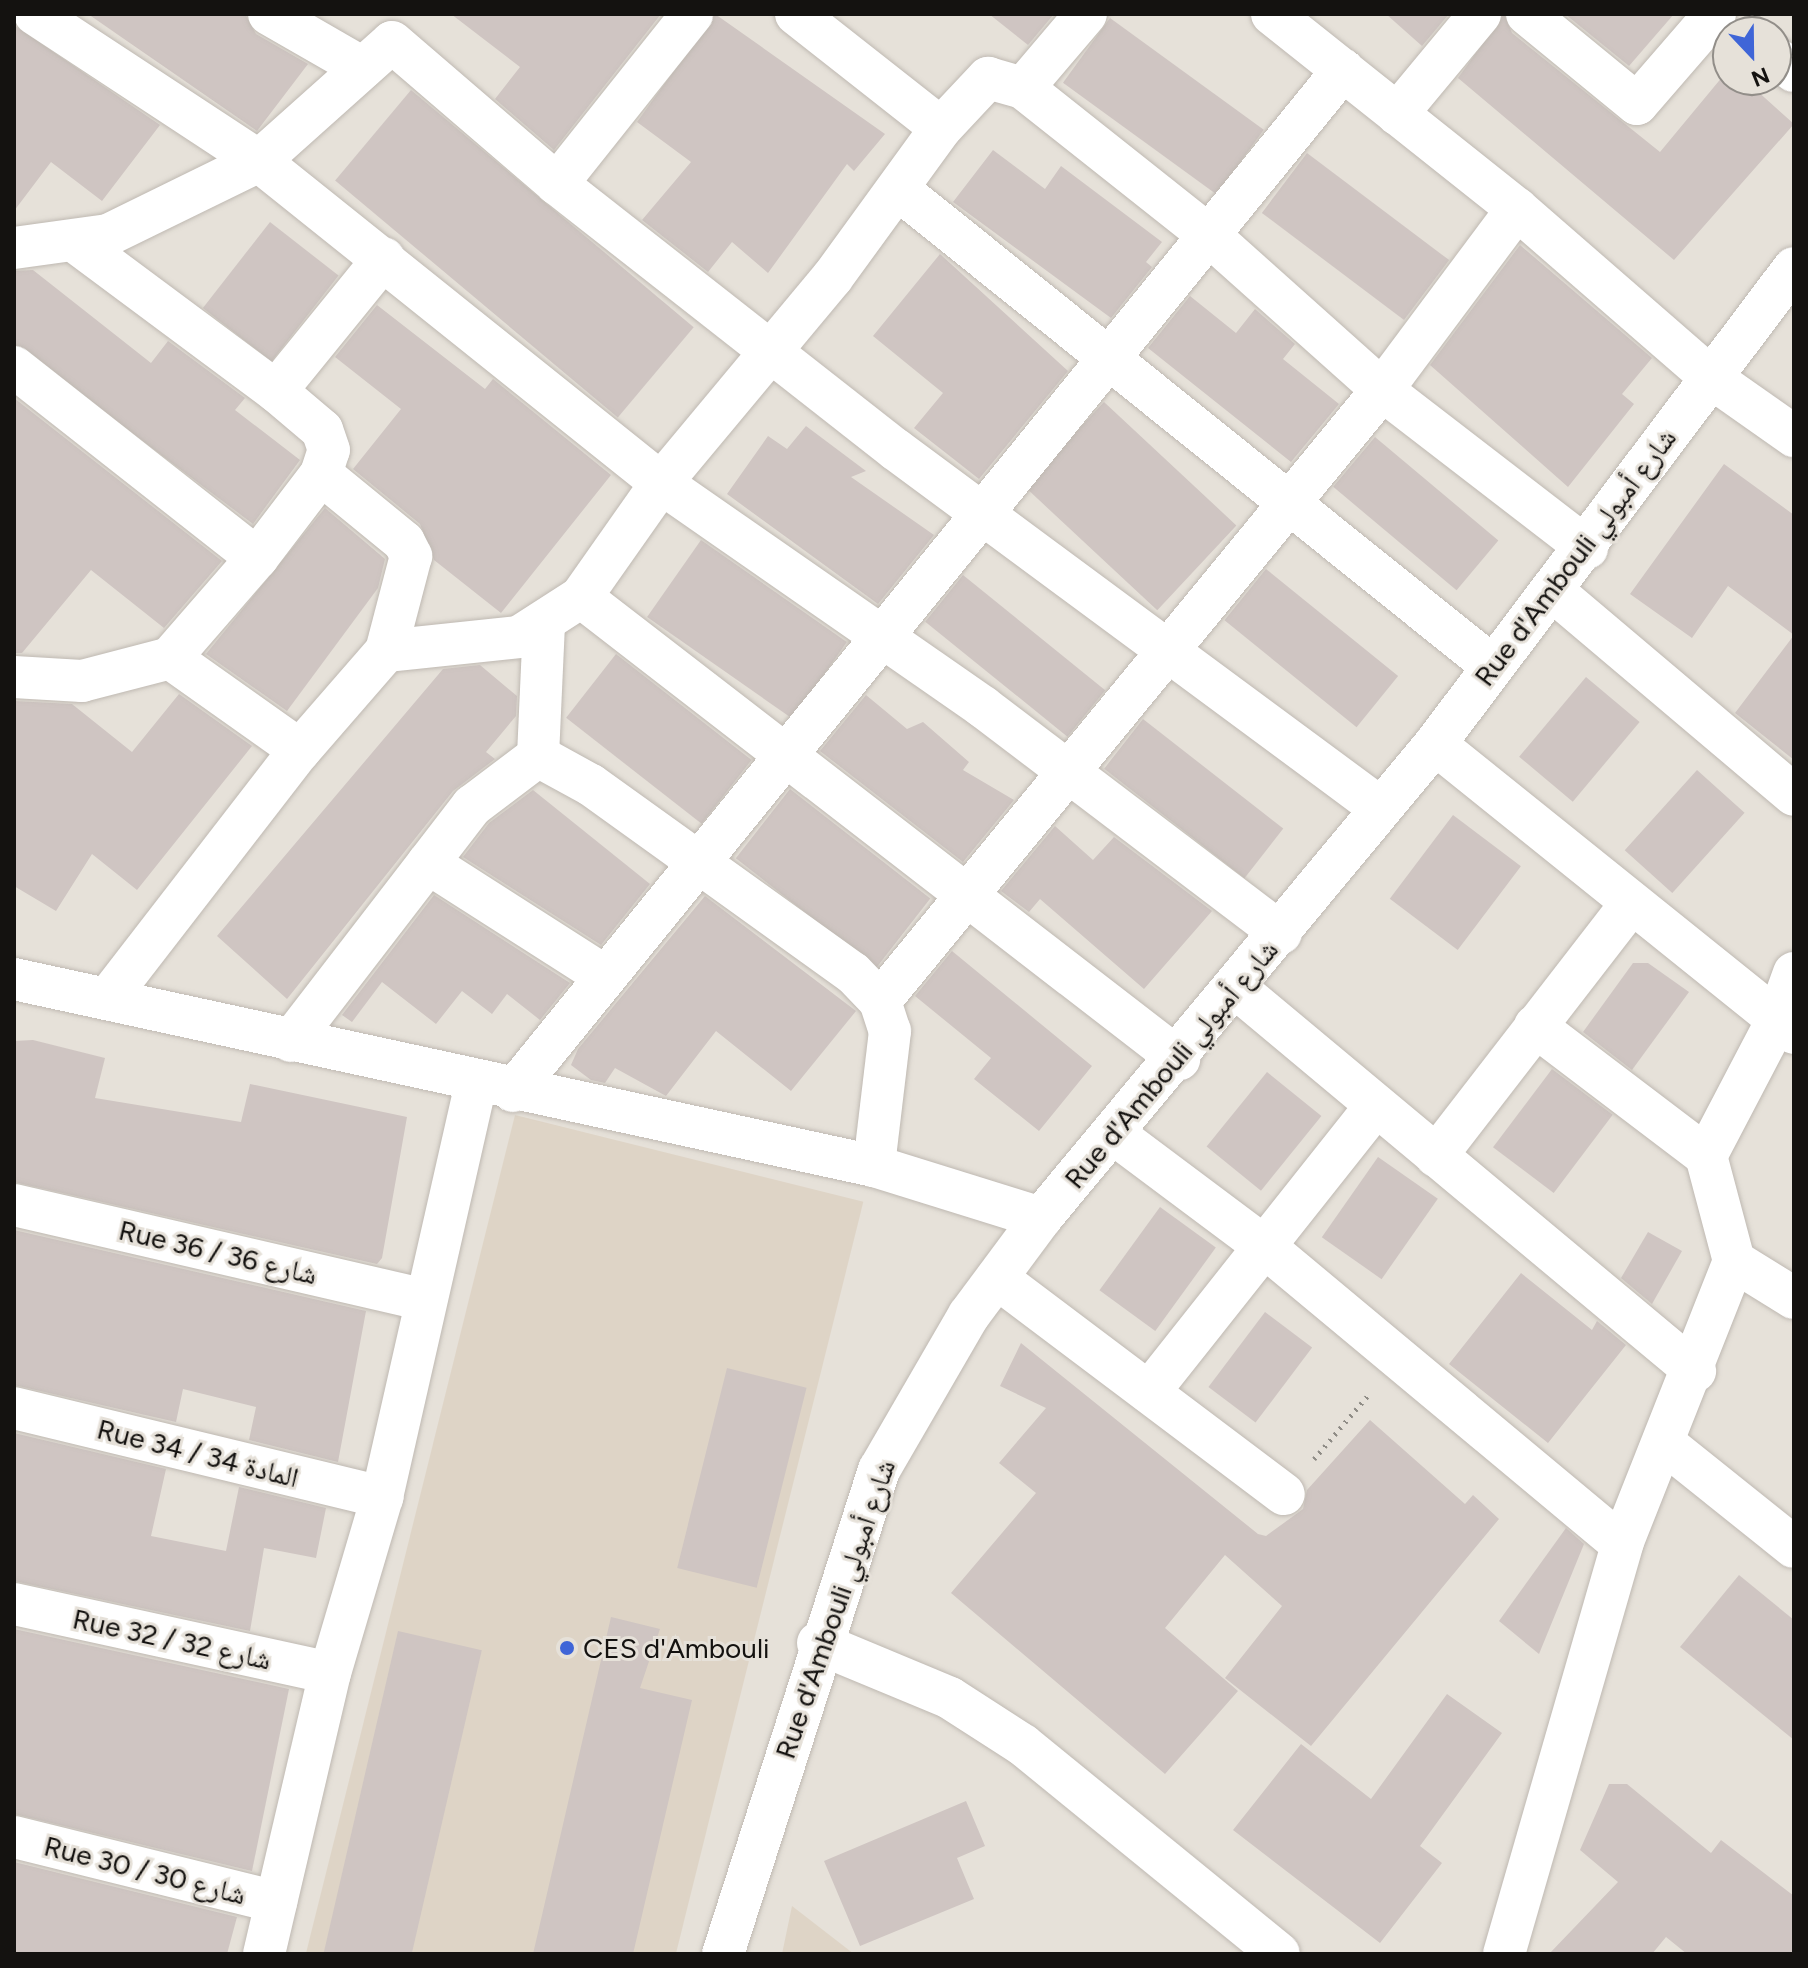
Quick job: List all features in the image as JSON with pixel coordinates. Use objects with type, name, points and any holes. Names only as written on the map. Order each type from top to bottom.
[{"type":"street","points":[[35,14],[259,161],[384,258],[519,376],[661,483],[1071,772],[1281,933]]},
{"type":"street","points":[[269,14],[390,41],[557,184],[772,352],[980,512],[1379,807]]},
{"type":"street","points":[[557,184],[692,14]]},
{"type":"street","points":[[1023,88],[1086,14]]},
{"type":"street","points":[[1272,14],[1517,209],[1710,377],[1794,436]]},
{"type":"street","points":[[1397,114],[1480,14]]},
{"type":"street","points":[[1527,14],[1637,104],[1717,14]]},
{"type":"street","points":[[800,15],[941,128]]},
{"type":"street","points":[[14,248],[74,241],[162,212],[259,161],[390,41]]},
{"type":"street","points":[[264,1954],[330,1673],[382,1497],[422,1299],[494,1087],[603,975],[701,864],[785,754],[980,512],[1210,236],[1343,70]]},
{"type":"street","points":[[386,651],[482,643],[544,626],[581,597],[661,483],[772,352],[899,190],[941,128],[988,78],[1023,88],[1210,236],[1382,390],[1587,548]]},
{"type":"street","points":[[899,190],[1105,362],[1491,665]]},
{"type":"street","points":[[880,1001],[971,897],[1168,649],[1382,390],[1517,209]]},
{"type":"street","points":[[16,683],[82,681],[170,658],[257,558],[321,474],[329,450],[322,430],[276,391],[74,241]]},
{"type":"street","points":[[276,391],[384,258]]},
{"type":"street","name":"Rue d'Ambouli شارع أمبولي","points":[[723,1954],[818,1643],[879,1470],[997,1278],[1041,1218],[1179,1059],[1379,807],[1435,744],[1491,665],[1554,592],[1710,377],[1794,268]]},
{"type":"street","points":[[14,367],[257,558]]},
{"type":"street","points":[[108,998],[300,750],[386,651],[411,556],[404,542],[321,474]]},
{"type":"street","points":[[1554,592],[1794,795]]},
{"type":"street","points":[[581,597],[1179,1059]]},
{"type":"street","points":[[538,756],[544,626]]},
{"type":"street","points":[[170,658],[300,750]]},
{"type":"street","points":[[1435,744],[1786,1027]]},
{"type":"street","points":[[291,1041],[472,806],[538,756]]},
{"type":"street","points":[[538,756],[572,772],[701,864],[880,1001],[890,1031],[874,1166]]},
{"type":"street","points":[[428,863],[603,975]]},
{"type":"street","points":[[1436,1156],[1631,904]]},
{"type":"street","points":[[1706,1156],[1786,1027],[1794,973]]},
{"type":"street","points":[[14,979],[494,1087],[874,1166],[1041,1218]]},
{"type":"street","points":[[1236,988],[1695,1371]]},
{"type":"street","points":[[1504,1954],[1622,1544],[1695,1371],[1734,1261],[1706,1156],[1535,1026]]},
{"type":"street","points":[[1149,1392],[1376,1106]]},
{"type":"street","points":[[1114,1134],[1265,1247],[1397,1362],[1622,1544]]},
{"type":"street","name":"Rue 36 / شارع 36","points":[[14,1205],[422,1299]]},
{"type":"street","points":[[1734,1261],[1794,1298]]},
{"type":"street","points":[[997,1278],[1284,1494]]},
{"type":"street","name":"Rue 34 / المادة 34","points":[[14,1408],[382,1497]]},
{"type":"street","points":[[1664,1443],[1794,1547]]},
{"type":"street","name":"Rue 32 / شارع 32","points":[[14,1604],[330,1673]]},
{"type":"street","points":[[818,1643],[950,1698],[1023,1745],[1279,1954]]},
{"type":"street","name":"Rue 30 / شارع 30","points":[[14,1837],[276,1902]]},
{"type":"path","points":[[1284,1494],[1397,1362]]},
{"type":"shaded area","name":"CES d'Ambouli","points":[[515,1115],[863,1202],[676,1954],[306,1954]]},
{"type":"shaded area","points":[[792,1906],[854,1954],[782,1954]]},
{"type":"building","points":[[88,14],[245,14],[256,34],[308,64],[257,131]]},
{"type":"building","points":[[451,14],[661,14],[554,150],[495,99],[520,67]]},
{"type":"building","points":[[715,14],[885,134],[854,171],[847,164],[768,273],[732,242],[708,272],[642,220],[691,162],[637,122]]},
{"type":"building","points":[[989,14],[1054,14],[1028,45]]},
{"type":"building","points":[[1386,14],[1449,14],[1422,46]]},
{"type":"building","points":[[1504,14],[1512,33],[1660,152],[1712,89],[1712,96],[1763,96],[1794,124],[1674,260],[1458,78]]},
{"type":"building","points":[[1565,14],[1674,14],[1629,66]]},
{"type":"building","points":[[1110,18],[1264,130],[1217,194],[1063,83]]},
{"type":"building","points":[[14,25],[160,125],[102,201],[51,162],[14,211]]},
{"type":"building","points":[[411,90],[694,327],[618,418],[335,180]]},
{"type":"building","points":[[993,150],[1045,189],[1061,166],[1162,242],[1146,262],[1152,267],[1111,318],[953,202]]},
{"type":"building","points":[[1307,153],[1449,260],[1404,320],[1262,213]]},
{"type":"building","points":[[270,222],[339,276],[271,361],[203,308]]},
{"type":"building","points":[[1520,245],[1652,358],[1622,394],[1634,404],[1568,487],[1430,365]]},
{"type":"building","points":[[940,254],[1068,371],[979,479],[914,428],[943,393],[873,336]]},
{"type":"building","points":[[33,270],[151,363],[168,341],[245,398],[235,410],[300,460],[253,524],[14,344],[14,271]]},
{"type":"building","points":[[1190,296],[1236,333],[1255,309],[1295,344],[1283,359],[1339,404],[1291,462],[1148,348]]},
{"type":"building","points":[[377,305],[485,389],[493,379],[611,475],[501,613],[434,560],[420,524],[353,469],[401,409],[335,357]]},
{"type":"building","points":[[14,398],[222,561],[164,628],[91,570],[22,653],[14,653]]},
{"type":"building","points":[[1104,402],[1236,525],[1157,610],[1025,487]]},
{"type":"building","points":[[806,426],[866,471],[851,477],[934,535],[878,604],[727,494],[768,436],[787,449]]},
{"type":"building","points":[[1375,437],[1498,540],[1457,590],[1333,487]]},
{"type":"building","points":[[1724,464],[1794,515],[1794,635],[1728,586],[1692,638],[1630,594]]},
{"type":"building","points":[[325,508],[385,559],[378,588],[287,711],[206,654]]},
{"type":"building","points":[[701,540],[847,642],[793,719],[647,617]]},
{"type":"building","points":[[1266,569],[1398,676],[1357,727],[1224,620]]},
{"type":"building","points":[[963,575],[1105,690],[1067,737],[925,622]]},
{"type":"building","points":[[1794,635],[1794,760],[1735,713]]},
{"type":"building","points":[[616,654],[752,760],[702,824],[566,718]]},
{"type":"building","points":[[480,665],[517,696],[516,716],[486,752],[495,759],[453,791],[287,999],[217,936],[443,669]]},
{"type":"building","points":[[1586,677],[1640,722],[1573,802],[1519,757]]},
{"type":"building","points":[[179,694],[252,746],[137,890],[92,854],[56,911],[14,886],[14,701],[72,704],[132,752]]},
{"type":"building","points":[[866,695],[907,729],[923,722],[969,762],[963,770],[1014,800],[963,862],[820,751]]},
{"type":"building","points":[[1143,719],[1283,829],[1244,878],[1104,769]]},
{"type":"building","points":[[1697,770],[1745,813],[1672,893],[1625,850]]},
{"type":"building","points":[[790,789],[930,899],[876,968],[736,858]]},
{"type":"building","points":[[533,790],[650,884],[601,945],[463,857],[489,823]]},
{"type":"building","points":[[1453,815],[1521,866],[1458,950],[1390,899]]},
{"type":"building","points":[[1055,826],[1093,860],[1114,837],[1212,911],[1144,989],[1040,899],[1029,912],[1001,891]]},
{"type":"building","points":[[434,895],[570,983],[540,1020],[507,994],[492,1014],[462,991],[436,1024],[382,982],[352,1022],[342,1015]]},
{"type":"building","points":[[705,896],[856,1011],[791,1091],[716,1031],[666,1096],[615,1068],[605,1083],[591,1080],[571,1065],[578,1049]]},
{"type":"building","points":[[952,951],[1092,1066],[1039,1131],[974,1079],[991,1058],[915,996]]},
{"type":"building","points":[[1633,963],[1648,963],[1689,992],[1632,1070],[1583,1032]]},
{"type":"building","points":[[33,1040],[105,1058],[95,1098],[241,1122],[250,1084],[407,1117],[382,1258],[377,1264],[14,1182],[14,1041]]},
{"type":"building","points":[[1552,1069],[1613,1115],[1554,1193],[1493,1147]]},
{"type":"building","points":[[1267,1072],[1321,1116],[1261,1191],[1207,1147]]},
{"type":"building","points":[[1378,1157],[1438,1199],[1382,1279],[1322,1237]]},
{"type":"building","points":[[1160,1207],[1216,1248],[1155,1331],[1099,1290]]},
{"type":"building","points":[[14,1230],[366,1311],[338,1462],[249,1440],[256,1407],[183,1389],[176,1422],[14,1385]]},
{"type":"building","points":[[1648,1232],[1682,1251],[1652,1304],[1621,1278]]},
{"type":"building","points":[[1521,1273],[1592,1330],[1597,1321],[1626,1345],[1548,1443],[1449,1364]]},
{"type":"building","points":[[1265,1312],[1312,1348],[1256,1423],[1208,1387]]},
{"type":"building","points":[[1021,1343],[1258,1534],[1266,1536],[1303,1509],[1307,1490],[1370,1420],[1465,1504],[1473,1495],[1499,1519],[1311,1746],[1225,1678],[1282,1606],[1225,1555],[1165,1628],[1238,1691],[1165,1774],[951,1593],[1036,1493],[999,1463],[1046,1408],[1000,1386]]},
{"type":"building","points":[[727,1368],[807,1388],[757,1588],[677,1568]]},
{"type":"building","points":[[14,1433],[166,1469],[151,1536],[226,1551],[239,1487],[326,1508],[316,1558],[264,1548],[250,1631],[14,1581]]},
{"type":"building","points":[[1566,1528],[1584,1544],[1539,1654],[1499,1621]]},
{"type":"building","points":[[1739,1575],[1794,1620],[1794,1740],[1680,1647]]},
{"type":"building","points":[[611,1617],[660,1629],[640,1688],[692,1700],[633,1954],[533,1954]]},
{"type":"building","points":[[14,1629],[289,1689],[252,1871],[14,1814]]},
{"type":"building","points":[[398,1631],[482,1650],[412,1954],[323,1954]]},
{"type":"building","points":[[1447,1694],[1502,1733],[1420,1846],[1442,1863],[1380,1943],[1233,1830],[1301,1744],[1371,1799]]},
{"type":"building","points":[[1609,1784],[1627,1784],[1711,1853],[1721,1840],[1794,1896],[1794,1954],[1687,1954],[1666,1937],[1652,1954],[1549,1954],[1618,1882],[1580,1850]]},
{"type":"building","points":[[966,1801],[985,1846],[957,1858],[974,1899],[860,1946],[824,1861]]},
{"type":"building","points":[[14,1862],[237,1917],[227,1954],[14,1954]]},
{"type":"place","name":"CES d'Ambouli","points":[[567,1648]]}]
